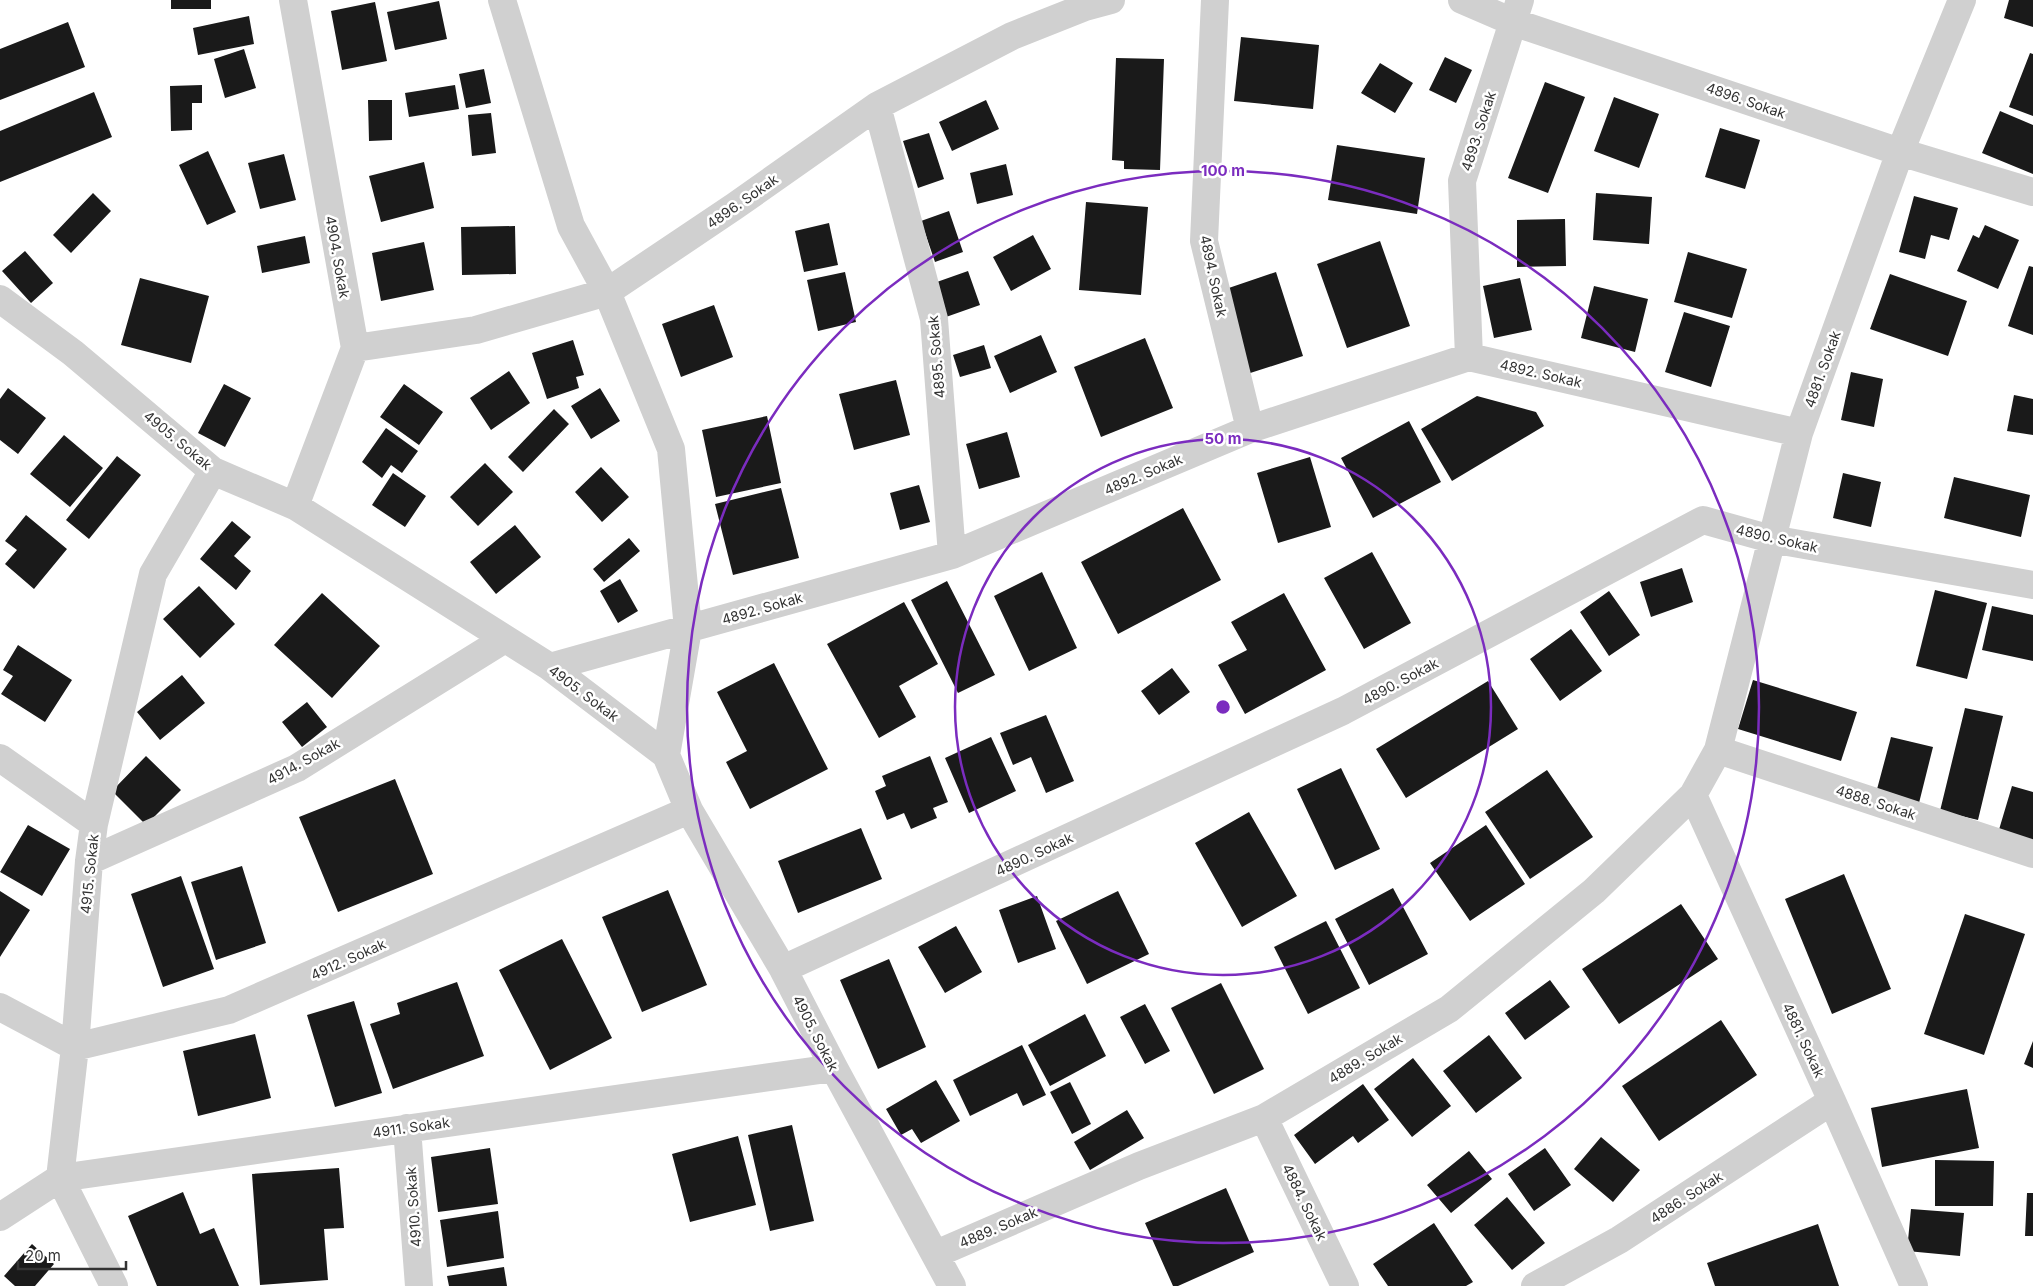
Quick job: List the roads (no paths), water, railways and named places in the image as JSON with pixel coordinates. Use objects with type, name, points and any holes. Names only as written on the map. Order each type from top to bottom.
[{"type":"street","name":"4904. Sokak","points":[[293,0],[354,348]]},
{"type":"street","points":[[502,0],[571,226],[606,292],[671,449],[688,628],[666,754]]},
{"type":"street","name":"4894. Sokak","points":[[1215,0],[1204,241],[1250,429]]},
{"type":"street","name":"4896. Sokak","points":[[1462,0],[1516,11],[1900,152],[2033,192]]},
{"type":"street","name":"4881. Sokak","points":[[1718,750],[1799,433],[1900,152],[1962,0]]},
{"type":"street","name":"4896. Sokak","points":[[354,348],[476,330],[606,292],[735,206],[877,106],[1012,36],[1094,2]]},
{"type":"street","name":"4893. Sokak","points":[[1469,357],[1462,181],[1516,11]]},
{"type":"street","name":"4895. Sokak","points":[[877,106],[934,319],[952,555]]},
{"type":"street","name":"4905. Sokak","points":[[0,299],[73,353],[213,471],[295,506],[550,667],[666,754],[689,810],[784,969],[834,1068],[952,1286]]},
{"type":"street","points":[[295,506],[354,348]]},
{"type":"street","name":"4892. Sokak","points":[[550,667],[952,555],[1250,429],[1469,357],[1799,433]]},
{"type":"street","name":"4915. Sokak","points":[[60,1178],[75,1047],[89,861],[94,824],[153,574],[213,471]]},
{"type":"street","name":"4890. Sokak","points":[[784,969],[1343,711],[1703,520],[1771,539],[2033,585]]},
{"type":"street","name":"4914. Sokak","points":[[89,861],[297,768],[505,639]]},
{"type":"street","name":"4889. Sokak","points":[[936,1254],[1139,1166],[1264,1118],[1449,1009],[1594,891],[1693,795],[1718,750]]},
{"type":"street","name":"4888. Sokak","points":[[1718,750],[2033,854]]},
{"type":"street","points":[[0,758],[94,824]]},
{"type":"street","name":"4881. Sokak","points":[[1693,795],[1914,1286]]},
{"type":"street","name":"4912. Sokak","points":[[75,1047],[229,1010],[689,810]]},
{"type":"street","points":[[0,1007],[75,1047]]},
{"type":"street","name":"4911. Sokak","points":[[0,1217],[60,1178],[834,1068]]},
{"type":"street","name":"4886. Sokak","points":[[1535,1286],[1620,1240],[1832,1101]]},
{"type":"street","name":"4884. Sokak","points":[[1264,1118],[1345,1286]]},
{"type":"street","name":"4910. Sokak","points":[[407,1128],[419,1286]]},
{"type":"street","points":[[60,1178],[114,1286]]}]
